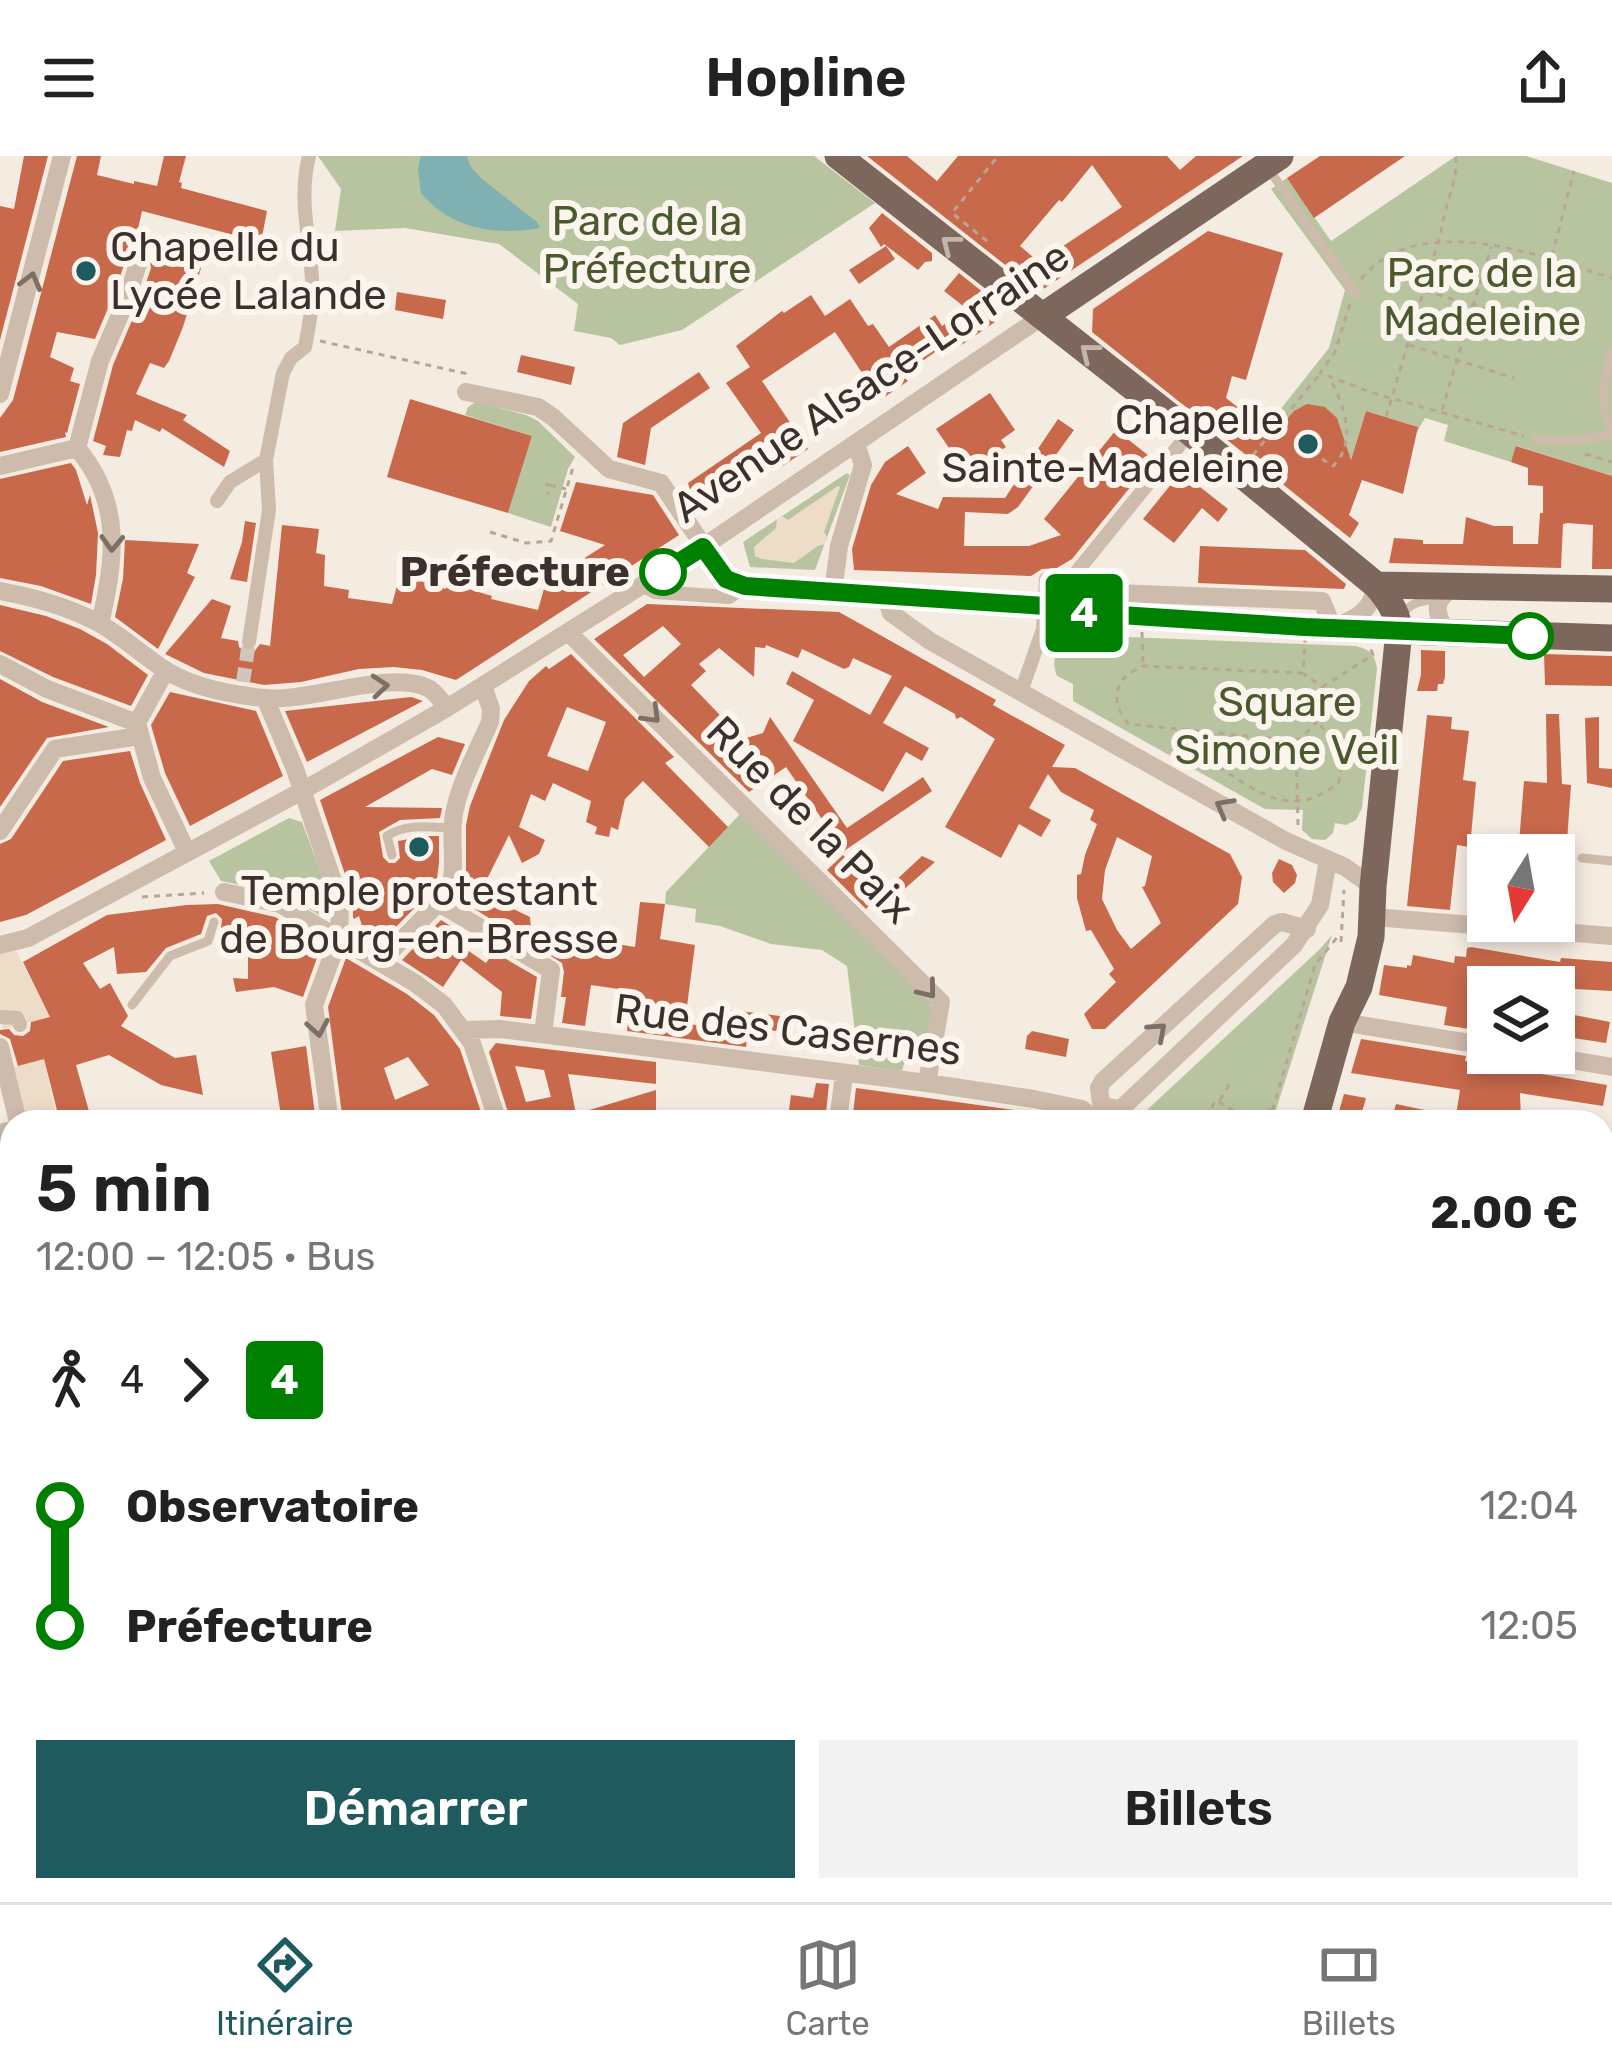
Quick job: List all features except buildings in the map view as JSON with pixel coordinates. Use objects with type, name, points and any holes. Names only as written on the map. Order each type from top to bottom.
[{"type":"main road","points":[[838,156],[1190,432],[1376,585],[1399,621],[1384,631]]},
{"type":"main road","name":"Avenue Alsace-Lorraine","points":[[1042,316],[1273,161]]},
{"type":"main road","points":[[1376,585],[1447,592],[1499,586],[1612,589]]},
{"type":"main road","points":[[1384,631],[1612,638]]},
{"type":"main road","points":[[1317,1110],[1342,1022],[1369,952],[1373,917],[1368,883],[1384,631]]},
{"type":"street","points":[[0,394],[62,156]]},
{"type":"street","points":[[249,643],[267,524],[266,460],[283,373],[305,347],[313,293],[304,223],[309,156]]},
{"type":"street","points":[[77,448],[100,361],[137,264]]},
{"type":"street","name":"Avenue Alsace-Lorraine","points":[[0,945],[28,938],[447,708],[703,547],[1042,316]]},
{"type":"street","points":[[466,392],[538,407],[608,470],[661,483],[726,579],[745,586],[1384,631]]},
{"type":"street","points":[[1021,692],[1043,629],[1046,579],[1070,580],[1190,432]]},
{"type":"street","points":[[833,592],[838,546],[863,465],[856,445]]},
{"type":"street","points":[[0,466],[77,448]]},
{"type":"street","points":[[77,448],[92,466],[113,523],[112,566],[100,624]]},
{"type":"street","points":[[217,501],[230,482],[266,460]]},
{"type":"street","points":[[642,585],[656,592],[729,597],[745,586]]},
{"type":"street","points":[[1333,628],[1364,612],[1376,585]]},
{"type":"street","points":[[0,591],[62,606],[100,624],[186,681],[290,699],[371,685],[421,686],[433,690],[447,708]]},
{"type":"street","points":[[1074,612],[1076,597],[1089,592],[1322,601],[1333,628]]},
{"type":"street","points":[[1447,592],[1438,615],[1447,632]]},
{"type":"street","points":[[886,597],[891,613],[930,640],[1368,883]]},
{"type":"street","name":"Rue de la Paix","points":[[569,633],[941,1002],[927,1083]]},
{"type":"street","points":[[0,664],[138,729]]},
{"type":"street","points":[[166,670],[138,729],[152,778],[187,852]]},
{"type":"street","points":[[380,962],[448,892],[459,795],[490,722],[483,686]]},
{"type":"street","points":[[265,698],[340,902],[339,938],[314,1005],[329,1110]]},
{"type":"street","points":[[0,831],[55,749],[138,729]]},
{"type":"street","points":[[1122,1110],[1294,945],[1320,905],[1336,864]]},
{"type":"street","points":[[222,898],[280,904],[444,1005],[465,1030],[494,1110]]},
{"type":"street","points":[[439,904],[550,970],[543,1034]]},
{"type":"street","points":[[1373,917],[1612,936]]},
{"type":"street","points":[[1111,1110],[1101,1103],[1103,1081],[1275,923],[1306,929]]},
{"type":"street","points":[[0,1017],[17,1018],[20,1025]]},
{"type":"street","points":[[1342,1022],[1467,1043]]},
{"type":"street","name":"Rue des Casernes","points":[[465,1030],[500,1029],[927,1083],[1048,1110]]},
{"type":"street","points":[[0,1047],[15,1110]]},
{"type":"street","points":[[1575,1061],[1612,1067]]},
{"type":"street","points":[[840,1110],[844,1074]]},
{"type":"lane","points":[[1273,161],[1356,294]]},
{"type":"lane","points":[[1537,440],[1563,442],[1612,432],[1601,392],[1612,350]]},
{"type":"lane","points":[[1384,631],[1410,605],[1447,592]]},
{"type":"lane","points":[[392,855],[387,841],[391,832],[409,826],[452,828]]},
{"type":"lane","points":[[1582,858],[1612,861]]},
{"type":"lane","points":[[1308,1110],[1352,968],[1368,883]]},
{"type":"lane","points":[[132,1005],[170,956],[208,941],[214,922]]},
{"type":"path","points":[[985,239],[952,213],[998,156]]},
{"type":"path","points":[[1386,417],[1442,232],[1456,156]]},
{"type":"path","points":[[1551,259],[1574,171]]},
{"type":"path","points":[[1442,232],[1450,242]]},
{"type":"path","points":[[1239,472],[1335,352],[1362,276],[1378,263],[1406,249],[1466,241],[1612,278]]},
{"type":"path","points":[[1442,413],[1491,245]]},
{"type":"path","points":[[1423,291],[1531,322]]},
{"type":"path","points":[[307,338],[483,377]]},
{"type":"path","points":[[1407,345],[1514,378]]},
{"type":"path","points":[[1320,373],[1391,399],[1537,440]]},
{"type":"path","points":[[1322,459],[1333,466],[1343,456],[1347,431],[1329,377]]},
{"type":"path","points":[[1347,431],[1358,435]]},
{"type":"path","points":[[490,532],[526,543],[550,541],[572,467],[584,448]]},
{"type":"path","points":[[1574,451],[1612,462]]},
{"type":"path","points":[[548,494],[548,484],[566,489]]},
{"type":"path","points":[[1142,616],[1143,666]]},
{"type":"path","points":[[1303,673],[1305,627]]},
{"type":"path","points":[[1321,688],[1373,655],[1370,644],[1384,631]]},
{"type":"path","points":[[1143,666],[1303,673],[1321,688],[1324,705],[1319,723],[1296,741],[1129,724],[1117,706],[1125,677],[1143,666]]},
{"type":"path","points":[[1118,674],[1125,677]]},
{"type":"path","points":[[1187,729],[1198,753],[1231,775],[1263,796],[1298,802],[1324,796],[1339,782],[1343,756],[1319,723]]},
{"type":"path","points":[[1286,841],[1298,827],[1296,741]]},
{"type":"path","points":[[1336,864],[1341,942]]},
{"type":"path","points":[[127,899],[222,898]]},
{"type":"path","points":[[1272,1110],[1316,965],[1339,935]]},
{"type":"path","points":[[1219,1102],[1232,1080]]},
{"type":"path","points":[[1212,1110],[1216,1100],[1229,1110]]},
{"type":"green space","name":"Parc de la Préfecture","points":[[318,156],[814,156],[875,203],[682,330],[620,345],[611,338],[574,331],[578,304],[499,244],[405,228],[335,231],[341,189]]},
{"type":"green space","name":"Parc de la Madeleine","points":[[1456,156],[1526,156],[1612,183],[1612,476],[1517,446],[1511,462],[1444,441],[1448,425],[1425,418],[1417,432],[1412,425],[1366,411],[1346,476],[1338,424],[1325,407],[1284,421],[1278,443],[1260,466],[1245,454],[1329,348],[1345,290],[1271,189],[1287,178],[1331,241]]},
{"type":"green space","points":[[476,402],[538,421],[575,457],[551,527],[508,513],[532,436],[465,415]]},
{"type":"green space","points":[[847,473],[815,570],[750,567],[743,542]]},
{"type":"green space","name":"Square Simone Veil","points":[[1076,635],[1367,650],[1377,668],[1362,808],[1356,820],[1335,823],[1325,840],[1312,839],[1302,830],[1303,810],[1265,809],[1073,701],[1073,684],[1057,676],[1054,663],[1060,649],[1075,641]]},
{"type":"green space","points":[[742,812],[923,991],[935,1013],[927,1043],[911,1039],[902,1071],[859,1065],[847,966],[822,950],[771,944],[695,922],[696,909],[665,904],[666,892]]},
{"type":"green space","points":[[289,818],[302,822],[334,908],[321,916],[281,893],[221,881],[209,861]]},
{"type":"green space","points":[[1332,935],[1276,1110],[1147,1110]]},
{"type":"shaded area","points":[[838,486],[824,532],[825,544],[794,563],[755,556],[754,547],[776,528],[777,519],[788,520]]},
{"type":"shaded area","points":[[16,951],[50,1016],[79,1026],[43,1019],[3,1029],[0,954]]},
{"type":"shaded area","points":[[44,1059],[55,1110],[17,1110],[12,1067]]},
{"type":"water","points":[[421,156],[467,156],[482,179],[540,228],[490,230],[446,215],[421,193]]},
{"type":"tunnel","points":[[243,682],[249,642]]},
{"type":"bus line","name":"4","points":[[663,572],[703,547],[726,579],[745,586],[1305,627],[1530,636]]},
{"type":"place","name":"Chapelle du Lycée Lalande","points":[[86,271]]},
{"type":"place","name":"Chapelle Sainte-Madeleine","points":[[1308,444]]},
{"type":"place","name":"Préfecture","points":[[663,572]]},
{"type":"place","name":"Temple protestant de Bourg-en-Bresse","points":[[419,847]]}]
